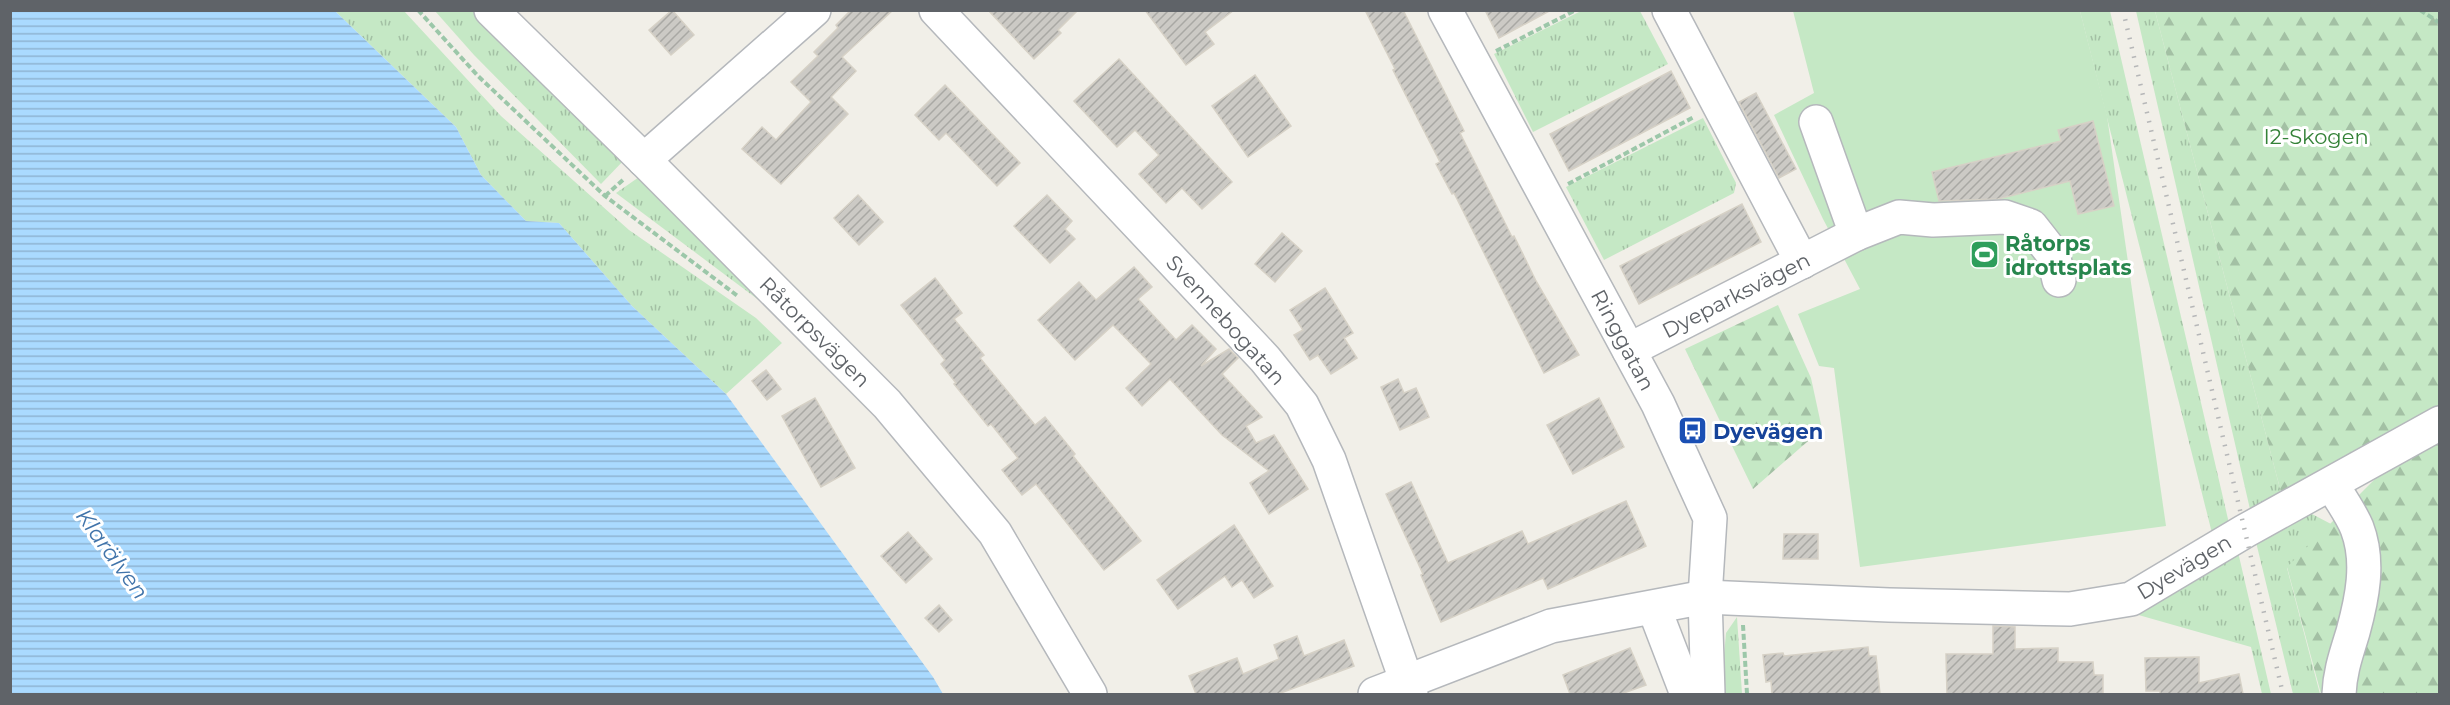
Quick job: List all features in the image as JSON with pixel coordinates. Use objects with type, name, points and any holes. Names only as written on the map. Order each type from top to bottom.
[{"type":"street","name":"Råtorpsvägen","points":[[490,10],[644,160],[886,404],[995,533],[1090,694]]},
{"type":"street","points":[[644,160],[814,10]]},
{"type":"street","name":"Svennebogatan","points":[[936,10],[1265,358],[1302,405],[1329,460],[1409,688]]},
{"type":"street","name":"Ringgatan","points":[[1445,10],[1658,404],[1710,518],[1705,597],[1708,694]]},
{"type":"street","points":[[1669,10],[1802,262]]},
{"type":"street","points":[[1816,122],[1849,237]]},
{"type":"street","name":"Dyeparksvägen","points":[[1629,350],[1849,237],[1899,217],[1933,220],[2005,217],[2031,226],[2053,254],[2060,279]]},
{"type":"street","name":"Dyevägen","points":[[1375,694],[1409,688],[1551,627],[1705,597],[2070,609],[2131,599],[2245,531],[2439,423]]},
{"type":"street","points":[[2332,484],[2357,527],[2364,556],[2362,588],[2353,631],[2340,672],[2339,694]]},
{"type":"street","points":[[1654,608],[1687,694]]},
{"type":"path","points":[[418,10],[478,76],[604,196],[746,303]]},
{"type":"path","points":[[1474,63],[1575,10]]},
{"type":"path","points":[[2420,10],[2439,23]]},
{"type":"path","points":[[1545,196],[1718,104]]},
{"type":"path","points":[[1742,600],[1747,694]]},
{"type":"green space","points":[[335,11],[404,11],[501,116],[629,230],[756,318],[782,343],[726,394],[632,306],[559,223],[526,221],[481,175],[456,127]]},
{"type":"green space","points":[[435,11],[474,11],[626,158],[601,184],[474,55]]},
{"type":"green space","points":[[1581,11],[1640,11],[1668,64],[1533,132],[1494,54]]},
{"type":"green space","name":"Råtorps idrottsplats","points":[[1793,11],[2080,11],[2107,116],[2166,526],[1860,567],[1834,368],[1819,366],[1798,314],[1860,289],[1823,219],[1774,115],[1814,93]]},
{"type":"green space","points":[[2080,11],[2110,11],[2231,532],[2214,541]]},
{"type":"green space","points":[[2136,11],[2155,11],[2283,500],[2252,518]]},
{"type":"green space","name":"I2-Skogen","points":[[2155,11],[2439,11],[2439,415],[2283,500]]},
{"type":"green space","points":[[1703,118],[1736,183],[1734,193],[1604,260],[1566,187]]},
{"type":"green space","points":[[642,175],[776,313],[616,193]]},
{"type":"green space","points":[[1778,305],[1811,378],[1822,429],[1753,489],[1685,349]]},
{"type":"green space","points":[[2439,440],[2439,694],[2321,694],[2287,567],[2376,478]]},
{"type":"green space","points":[[2312,514],[2331,524],[2287,568],[2320,694],[2293,694],[2255,538],[2291,519]]},
{"type":"green space","points":[[2238,552],[2271,694],[2262,694],[2251,647],[2135,614]]},
{"type":"green space","points":[[1737,617],[1742,694],[1725,694],[1726,633]]},
{"type":"water","name":"Klarälven","points":[[10,11],[335,11],[456,127],[481,175],[526,221],[559,223],[632,306],[726,394],[933,677],[943,694],[11,694]]},
{"type":"building","points":[[672,10],[694,35],[671,55],[649,30]]},
{"type":"building","points":[[851,10],[893,10],[842,57],[856,71],[831,97],[848,114],[781,184],[742,149],[762,127],[776,140],[811,102],[791,82],[818,56],[814,52],[838,28],[836,25]]},
{"type":"building","points":[[988,10],[1078,10],[1058,30],[1061,33],[1034,59]]},
{"type":"building","points":[[1145,10],[1234,10],[1205,32],[1214,44],[1186,65]]},
{"type":"building","points":[[1365,10],[1403,10],[1464,131],[1460,133],[1512,237],[1514,236],[1536,281],[1579,355],[1544,373],[1454,193],[1452,194],[1436,164],[1440,162]]},
{"type":"building","points":[[1485,10],[1551,10],[1499,38]]},
{"type":"building","points":[[1119,59],[1232,182],[1202,209],[1182,188],[1166,203],[1139,174],[1159,155],[1135,130],[1117,147],[1074,101]]},
{"type":"building","points":[[1671,71],[1690,108],[1569,171],[1550,134]]},
{"type":"building","points":[[1255,75],[1291,126],[1248,157],[1212,106]]},
{"type":"building","points":[[945,85],[1020,163],[997,186],[946,133],[939,140],[915,115]]},
{"type":"building","points":[[1756,93],[1796,169],[1779,178],[1739,102]]},
{"type":"building","points":[[2093,121],[2114,206],[2078,214],[2070,181],[1998,199],[1939,201],[1932,172],[2061,141],[2058,130]]},
{"type":"building","points":[[858,195],[883,222],[859,245],[834,218]]},
{"type":"building","points":[[1047,195],[1072,221],[1065,229],[1075,239],[1050,263],[1014,226]]},
{"type":"building","points":[[1742,204],[1761,242],[1639,304],[1620,266]]},
{"type":"building","points":[[1282,233],[1302,251],[1275,282],[1255,264]]},
{"type":"building","points":[[1134,267],[1152,287],[1138,299],[1176,340],[1192,325],[1216,349],[1201,366],[1229,349],[1238,358],[1222,374],[1262,417],[1246,426],[1256,443],[1274,435],[1308,489],[1269,514],[1250,483],[1269,471],[1222,435],[1170,379],[1142,406],[1126,388],[1151,364],[1113,325],[1075,360],[1038,320],[1079,282],[1096,300]]},
{"type":"building","points":[[935,278],[962,313],[954,319],[984,355],[980,358],[1035,425],[1045,417],[1141,541],[1104,570],[1036,484],[1022,495],[1002,470],[1018,458],[991,424],[988,426],[954,384],[956,383],[941,364],[945,360],[901,305]]},
{"type":"building","points":[[1325,288],[1353,333],[1344,338],[1357,358],[1331,374],[1318,355],[1310,360],[1294,335],[1303,330],[1290,310]]},
{"type":"building","points":[[766,370],[781,389],[767,400],[752,381]]},
{"type":"building","points":[[1398,379],[1404,393],[1416,388],[1429,417],[1400,430],[1381,387]]},
{"type":"building","points":[[815,398],[855,468],[821,487],[782,416]]},
{"type":"building","points":[[1599,398],[1624,447],[1573,474],[1547,425]]},
{"type":"building","points":[[1411,482],[1448,563],[1522,531],[1528,544],[1626,501],[1646,546],[1548,589],[1543,578],[1441,622],[1421,575],[1423,574],[1386,494]]},
{"type":"building","points":[[1234,525],[1273,586],[1254,598],[1242,580],[1232,587],[1225,576],[1178,609],[1157,580]]},
{"type":"building","points":[[908,532],[932,559],[906,583],[881,556]]},
{"type":"building","points":[[1784,534],[1818,534],[1818,559],[1783,559]]},
{"type":"building","points":[[939,605],[952,620],[939,632],[925,618]]},
{"type":"building","points":[[1993,626],[2015,627],[2015,649],[2058,648],[2058,662],[2093,662],[2094,675],[2103,675],[2103,694],[1947,694],[1946,654],[1993,654]]},
{"type":"building","points":[[1297,636],[1304,656],[1344,640],[1354,666],[1278,694],[1196,694],[1189,676],[1237,658],[1243,674],[1279,659],[1274,645]]},
{"type":"building","points":[[1868,647],[1869,656],[1876,656],[1880,694],[1772,694],[1771,681],[1766,682],[1763,655],[1783,653],[1784,656]]},
{"type":"building","points":[[1630,648],[1646,685],[1621,694],[1570,694],[1563,675]]},
{"type":"building","points":[[2199,657],[2199,683],[2239,674],[2243,694],[2160,694],[2160,691],[2146,691],[2145,658]]},
{"type":"railway","points":[[2123,10],[2283,694]]},
{"type":"place","name":"Råtorps idrottsplats","points":[[1984,255]]},
{"type":"place","name":"Dyevägen","points":[[1692,431]]}]
